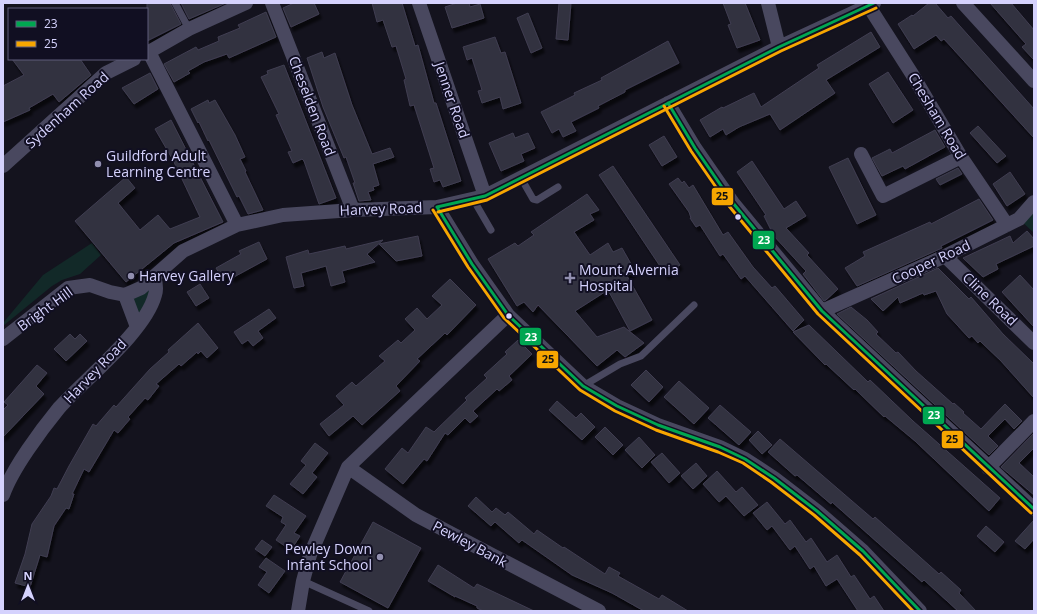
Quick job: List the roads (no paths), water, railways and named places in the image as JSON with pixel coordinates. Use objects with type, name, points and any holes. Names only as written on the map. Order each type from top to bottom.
[{"type":"street","points":[[237,225],[148,52],[189,29],[246,3]]},
{"type":"street","name":"Cheselden Road","points":[[272,3],[353,210]]},
{"type":"street","name":"Jenner Road","points":[[419,3],[479,198]]},
{"type":"street","points":[[768,3],[779,47]]},
{"type":"street","points":[[963,3],[1034,81]]},
{"type":"street","name":"Harvey Road","points":[[3,495],[24,457],[59,409],[143,321],[155,295],[156,286],[154,277],[183,251],[237,225],[284,215],[353,210],[437,207],[479,198],[779,47],[871,4]]},
{"type":"street","name":"Chesham Road","points":[[871,4],[961,157],[1007,225]]},
{"type":"street","name":"Sydenham Road","points":[[3,166],[106,73],[132,60]]},
{"type":"street","points":[[668,103],[695,148],[733,204],[822,311],[988,468],[1034,509]]},
{"type":"street","points":[[861,154],[883,196],[961,157]]},
{"type":"street","name":"Cooper Road","points":[[822,311],[945,256],[1019,219],[1034,202]]},
{"type":"street","points":[[437,207],[472,264],[508,315],[583,386],[617,406],[658,425],[720,447],[745,459],[774,478],[818,511],[863,551],[920,611]]},
{"type":"street","name":"Cline Road","points":[[945,256],[1034,342]]},
{"type":"street","points":[[137,327],[126,295],[141,288],[154,277]]},
{"type":"street","name":"Bright Hill","points":[[3,339],[68,288],[90,285],[110,292],[126,295]]},
{"type":"street","points":[[298,611],[303,581],[319,532],[348,467],[508,315]]},
{"type":"street","points":[[988,468],[1034,421]]},
{"type":"street","name":"Pewley Bank","points":[[348,467],[416,515],[599,611]]},
{"type":"lane","points":[[175,3],[189,29]]},
{"type":"lane","points":[[521,178],[533,199],[537,200],[558,187]]},
{"type":"lane","points":[[479,198],[491,230]]},
{"type":"lane","points":[[583,386],[620,364],[641,356],[694,305]]},
{"type":"lane","points":[[303,581],[369,611]]},
{"type":"place","name":"Guildford Adult Learning Centre","points":[[98,164]]},
{"type":"place","name":"Harvey Gallery","points":[[131,276]]},
{"type":"place","name":"Mount Alvernia Hospital","points":[[570,278]]},
{"type":"place","name":"Pewley Down Infant School","points":[[380,557]]}]
